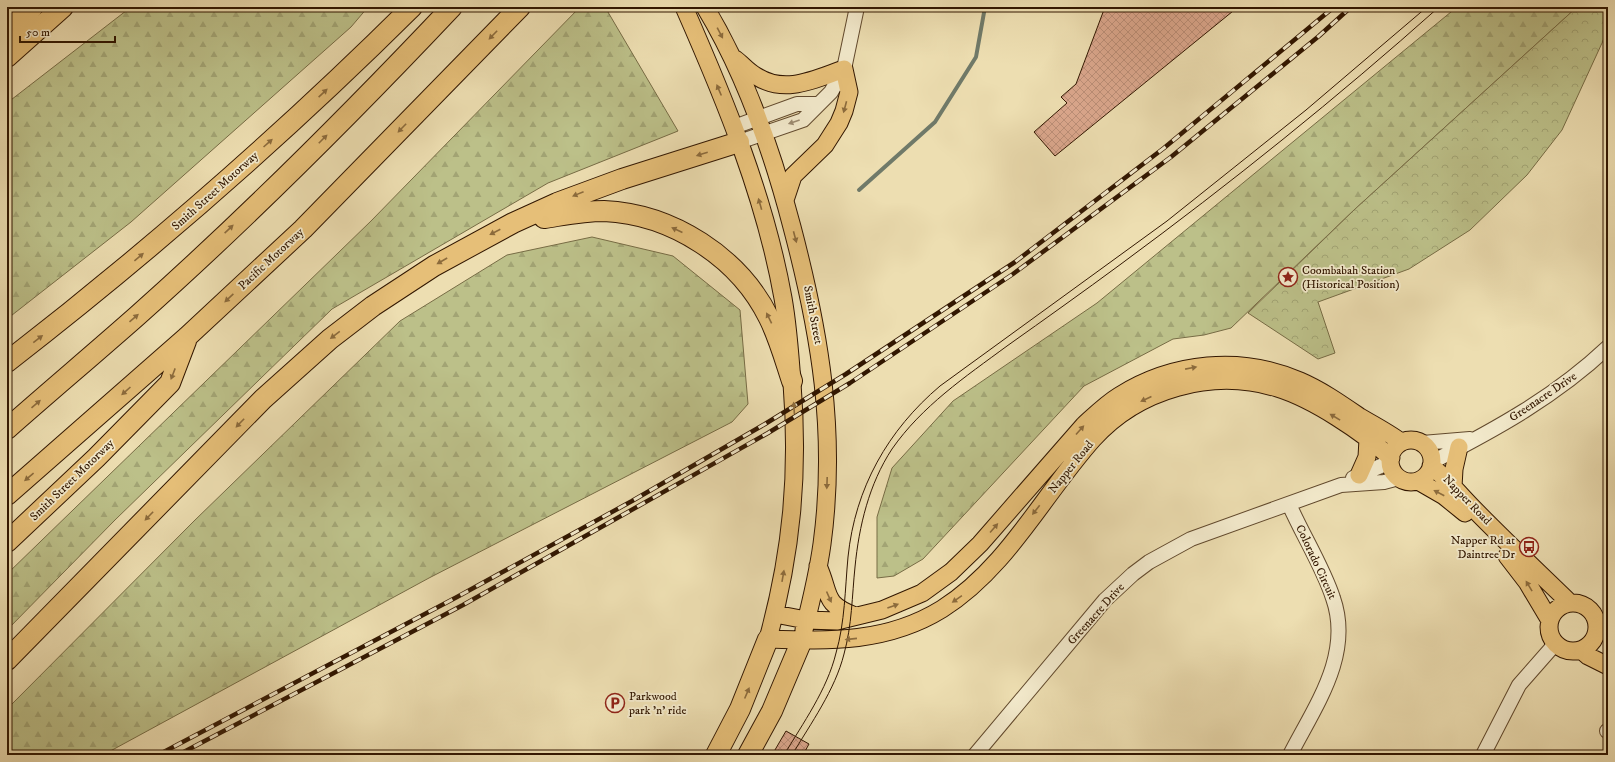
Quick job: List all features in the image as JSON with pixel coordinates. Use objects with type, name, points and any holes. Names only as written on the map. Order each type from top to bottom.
[{"type":"highway","points":[[7,31],[33,7]]},
{"type":"highway","points":[[7,57],[63,7]]},
{"type":"highway","name":"Smith Street Motorway","points":[[7,362],[90,298],[167,234],[290,124],[412,7]]},
{"type":"highway","points":[[7,429],[138,315],[269,192],[400,62],[452,7]]},
{"type":"highway","name":"Pacific Motorway","points":[[7,495],[187,337],[303,229],[520,7]]},
{"type":"highway","points":[[7,660],[263,399],[336,335],[405,285],[434,266],[513,223],[586,192],[736,134]]},
{"type":"highway","points":[[513,223],[563,214],[605,211],[643,217],[673,228],[698,240],[730,267],[761,304],[777,336],[792,381]]},
{"type":"highway","name":"Smith Street Motorway","points":[[7,542],[96,458],[170,383],[187,337]]},
{"type":"highway","points":[[716,755],[740,709],[768,639]]},
{"type":"highway","points":[[748,755],[774,705],[802,640]]},
{"type":"main road","points":[[684,7],[736,134],[760,207],[780,282],[789,337],[795,434],[794,491],[787,554],[775,614],[768,639]]},
{"type":"main road","name":"Smith Street","points":[[705,7],[731,55],[761,125],[785,200],[811,304],[820,356],[826,401],[826,505],[818,566],[802,640]]},
{"type":"main road","points":[[731,55],[756,76],[782,85],[804,83],[844,69],[849,92],[840,123],[825,145],[793,176],[785,200]]},
{"type":"main road","name":"Napper Road","points":[[775,614],[806,620],[829,621],[872,613],[897,605],[934,586],[980,544],[1089,421],[1118,396],[1157,377],[1191,368],[1218,365],[1239,366],[1282,374],[1322,392],[1402,442]]},
{"type":"main road","name":"Napper Road","points":[[768,639],[847,640],[878,635],[912,624],[953,601],[974,585],[992,566],[1094,438],[1123,412],[1156,394],[1192,383],[1228,380],[1253,382],[1297,395],[1368,439],[1390,460]]},
{"type":"main road","points":[[1359,475],[1367,457],[1368,439]]},
{"type":"main road","points":[[1415,440],[1422,443],[1429,451],[1431,464],[1428,472],[1418,481],[1405,481],[1395,474],[1390,460],[1392,452],[1402,442],[1415,440]]},
{"type":"main road","points":[[1453,487],[1454,469],[1466,443]]},
{"type":"main road","name":"Napper Road","points":[[1431,464],[1536,571],[1570,602]]},
{"type":"main road","name":"Napper Road","points":[[1418,481],[1454,503],[1509,558],[1527,582],[1550,619]]},
{"type":"main road","points":[[818,566],[831,602],[837,609],[855,616]]},
{"type":"main road","points":[[1570,602],[1582,604],[1587,607],[1595,618],[1603,635],[1581,650],[1567,651],[1555,644],[1549,632],[1550,619],[1557,608],[1570,602]]},
{"type":"main road","points":[[1581,650],[1588,656],[1608,666]]},
{"type":"street","points":[[736,134],[761,125],[803,120],[832,92],[844,69],[857,7]]},
{"type":"street","name":"Greenacre Drive","points":[[1431,464],[1466,443],[1519,416],[1542,401],[1584,370],[1608,347]]},
{"type":"street","points":[[1422,443],[1466,443]]},
{"type":"street","name":"Greenacre Drive","points":[[975,755],[1106,600],[1133,574],[1161,555],[1191,538],[1341,485],[1390,460]]},
{"type":"street","name":"Greenacre Drive","points":[[1341,485],[1384,482],[1399,478]]},
{"type":"street","name":"Colorado Circuit","points":[[1289,504],[1333,597],[1339,622],[1340,635],[1334,668],[1290,755]]},
{"type":"street","points":[[1483,755],[1519,685],[1555,644]]},
{"type":"green space","points":[[131,7],[368,7],[351,27],[131,222],[7,319],[7,103]]},
{"type":"green space","points":[[580,7],[605,7],[678,131],[548,183],[332,309],[115,520],[7,630],[7,574],[371,221]]},
{"type":"green space","points":[[1457,7],[1577,7],[1354,210],[1231,328],[1204,335],[1173,339],[1084,386],[923,559],[894,576],[877,578],[877,517],[892,468],[953,401],[1097,303]]},
{"type":"green space","points":[[1577,7],[1608,7],[1608,30],[1562,130],[1527,175],[1470,230],[1409,269],[1318,302],[1335,353],[1318,359],[1248,313],[1354,210]]},
{"type":"green space","points":[[592,237],[673,256],[740,310],[748,404],[732,422],[429,578],[103,755],[7,755],[7,709],[194,521],[400,321],[507,255]]},
{"type":"building","points":[[1105,7],[1238,7],[1055,156],[1034,132],[1067,103],[1061,97],[1076,84]]},
{"type":"building","points":[[786,731],[809,744],[803,755],[772,755]]},
{"type":"waterway","points":[[859,190],[935,122],[976,57],[985,7]]},
{"type":"tram line","points":[[784,755],[814,706],[832,667],[841,629],[852,532],[858,507],[866,484],[890,441],[921,403],[940,386],[1167,221],[1306,110],[1427,7]]},
{"type":"tram line","points":[[792,755],[822,706],[840,667],[849,632],[859,536],[866,506],[884,462],[904,434],[930,406],[960,381],[1121,264],[1243,171],[1323,107],[1439,7]]},
{"type":"railway","points":[[158,755],[457,597],[632,501],[765,424],[846,374],[1015,262],[1164,148],[1334,7]]},
{"type":"railway","points":[[178,755],[463,605],[768,433],[850,383],[1013,274],[1171,157],[1319,36],[1351,7]]},
{"type":"place","name":"Coombabah Station (Historical Position)","points":[[1288,277]]},
{"type":"place","name":"Napper Rd at Daintree Dr","points":[[1529,547]]},
{"type":"place","name":"Parkwood park 'n' ride","points":[[615,703]]}]
